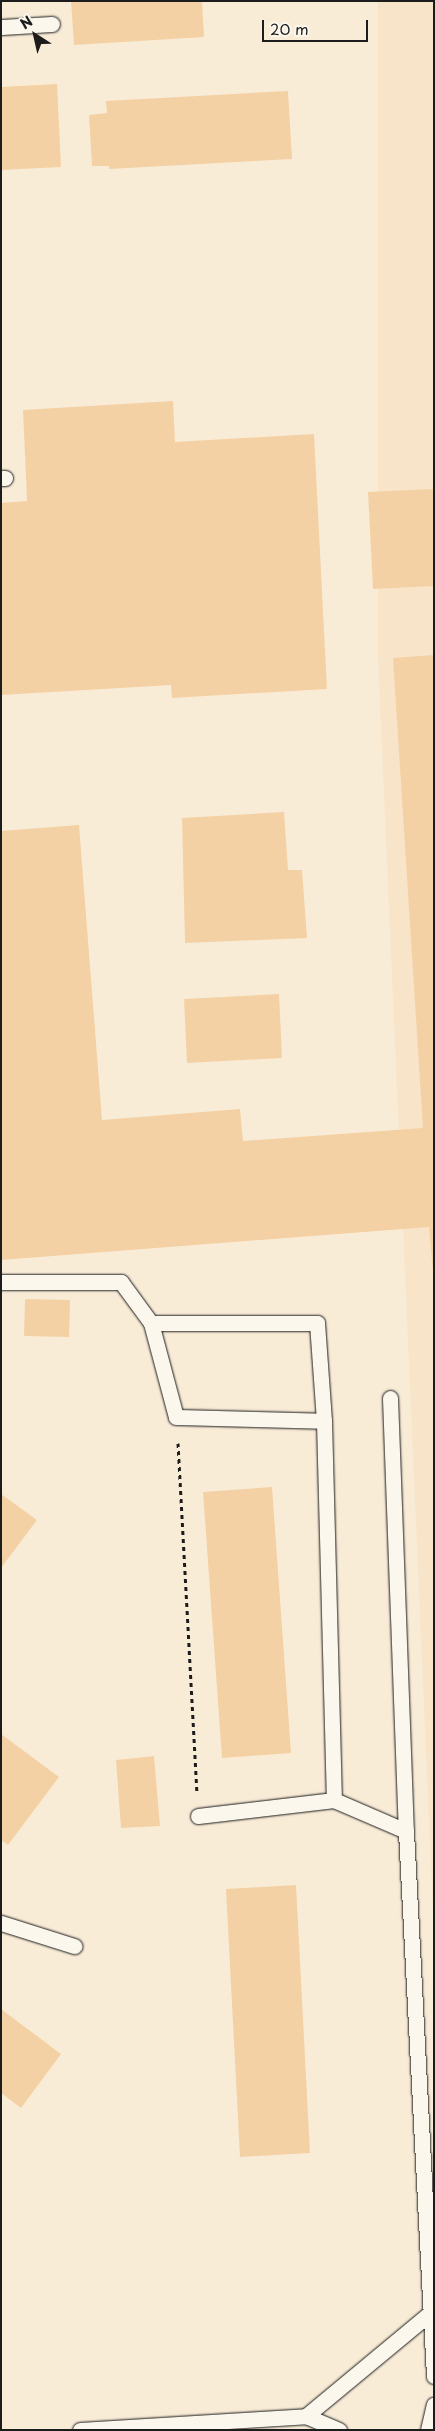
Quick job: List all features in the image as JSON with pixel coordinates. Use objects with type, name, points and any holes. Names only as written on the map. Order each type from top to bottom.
[{"type":"lane","points":[[1,27],[52,24]]},
{"type":"lane","points":[[1,1282],[122,1282],[151,1324],[176,1417],[324,1421]]},
{"type":"lane","points":[[151,1324],[317,1323],[324,1421],[334,1800]]},
{"type":"lane","points":[[390,1398],[406,1832],[434,2376]]},
{"type":"lane","points":[[198,1816],[334,1800],[406,1832]]},
{"type":"lane","points":[[1,1923],[74,1946]]},
{"type":"lane","points":[[306,2416],[430,2313]]},
{"type":"lane","points":[[428,2430],[434,2405]]},
{"type":"lane","points":[[80,2430],[306,2416],[339,2430]]},
{"type":"path","points":[[176,1417],[198,1816]]},
{"type":"shaded area","points":[[378,1],[434,1],[434,1935],[378,657]]},
{"type":"building","points":[[71,1],[202,1],[204,37],[74,45]]},
{"type":"building","points":[[57,84],[61,167],[1,170],[1,87]]},
{"type":"building","points":[[288,91],[292,159],[109,169],[109,166],[92,166],[89,115],[107,113],[106,101]]},
{"type":"building","points":[[173,401],[175,442],[314,434],[327,689],[172,698],[171,685],[1,695],[1,503],[27,501],[23,410]]},
{"type":"building","points":[[434,489],[434,586],[373,589],[368,492]]},
{"type":"building","points":[[434,655],[434,1283],[429,1227],[1,1260],[1,831],[79,825],[102,1120],[240,1109],[243,1141],[423,1128],[393,658]]},
{"type":"building","points":[[284,812],[288,870],[302,870],[307,938],[185,943],[182,818]]},
{"type":"building","points":[[279,994],[282,1058],[187,1063],[184,999]]},
{"type":"building","points":[[25,1299],[70,1300],[69,1337],[24,1336]]},
{"type":"building","points":[[272,1487],[291,1753],[222,1758],[203,1492]]},
{"type":"building","points":[[1,1494],[37,1520],[1,1568]]},
{"type":"building","points":[[1,1734],[59,1777],[8,1845],[1,1840]]},
{"type":"building","points":[[154,1756],[160,1826],[121,1828],[116,1760]]},
{"type":"building","points":[[296,1885],[310,2153],[240,2157],[226,1889]]},
{"type":"building","points":[[1,2009],[61,2054],[21,2108],[1,2093]]}]
